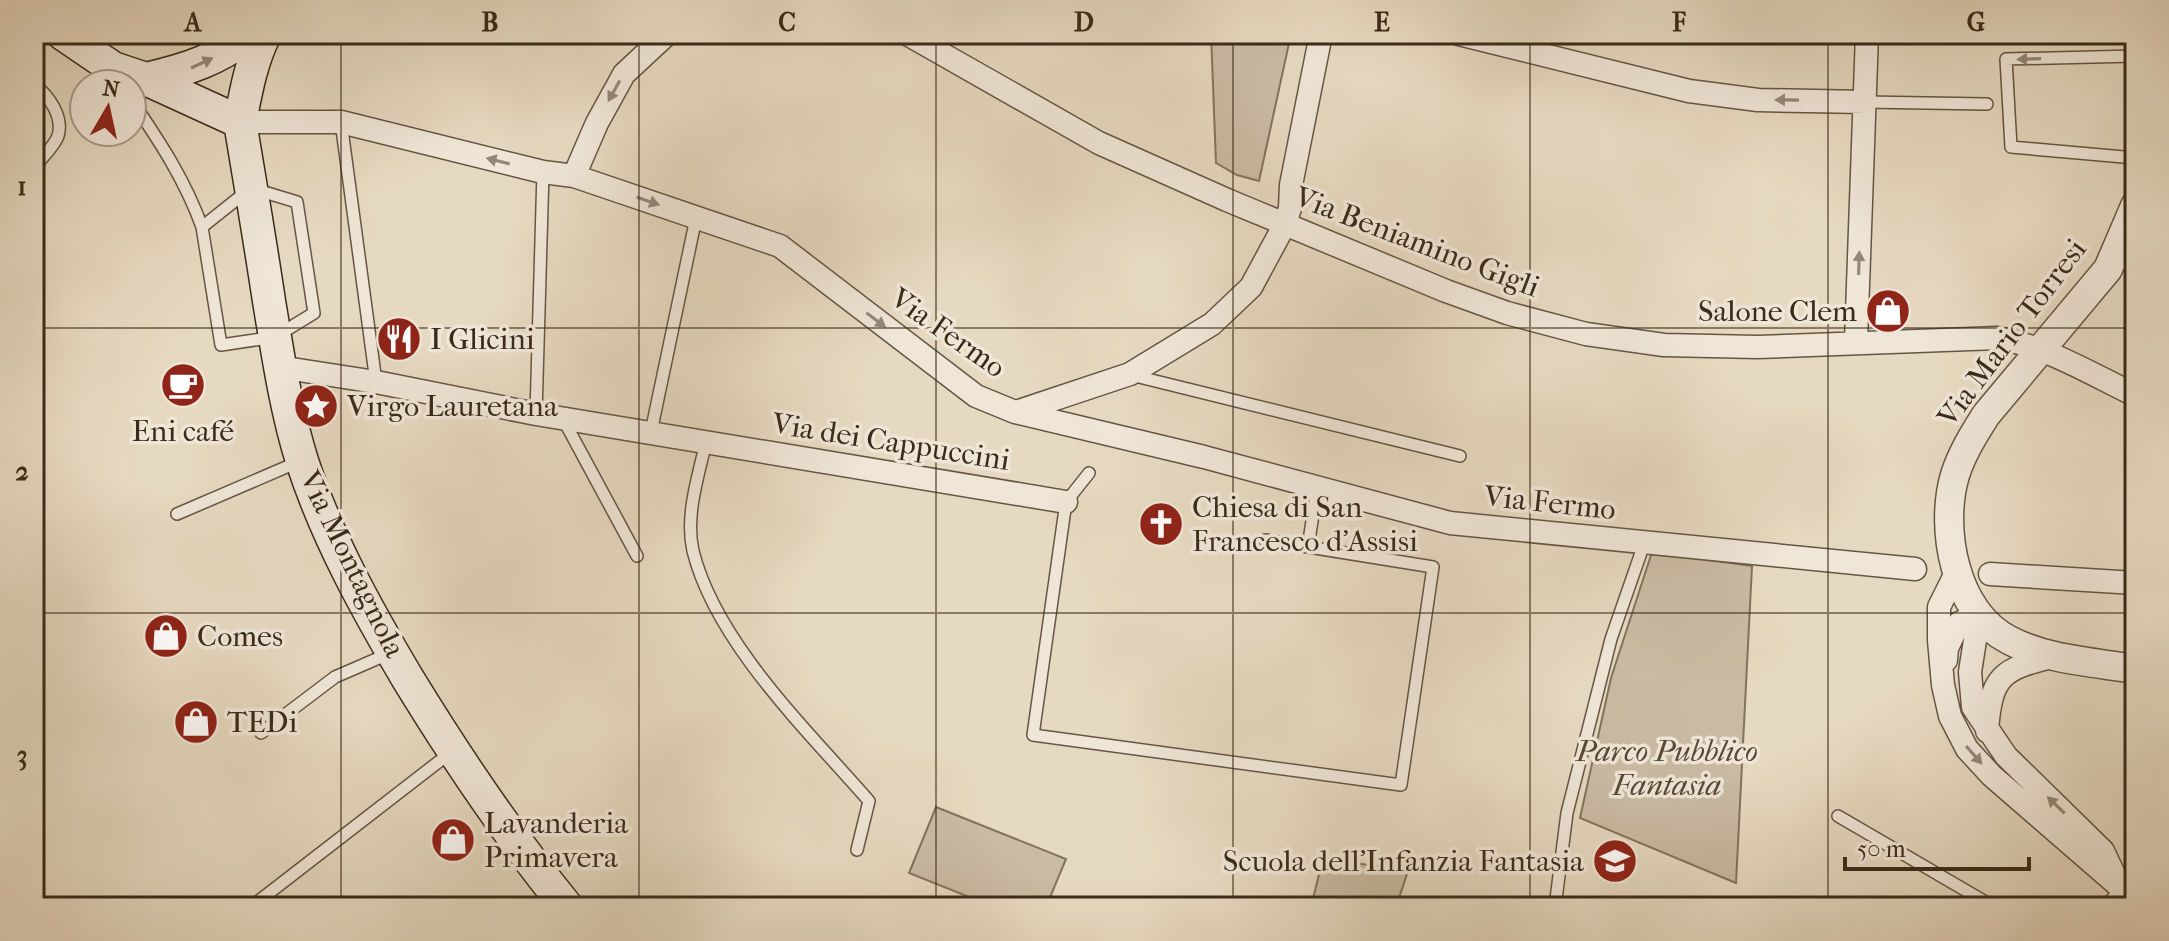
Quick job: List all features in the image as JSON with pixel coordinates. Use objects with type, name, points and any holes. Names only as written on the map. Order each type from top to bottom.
[{"type":"main road","points":[[63,34],[108,68]]},
{"type":"main road","points":[[148,78],[190,69],[230,50],[251,34]]},
{"type":"main road","name":"Via Montagnola","points":[[265,34],[247,84],[240,122],[277,352],[302,460],[351,576],[392,652],[452,751],[522,852],[567,907]]},
{"type":"main road","points":[[148,90],[240,122]]},
{"type":"street","points":[[574,176],[597,123],[624,74],[667,34]]},
{"type":"street","name":"Via Beniamino Gigli","points":[[907,34],[1099,143],[1285,224],[1495,309],[1586,334],[1664,345],[1757,347],[1997,338],[2041,350],[2135,395]]},
{"type":"street","points":[[1015,412],[1130,374],[1212,324],[1251,287],[1285,224],[1290,208],[1291,185],[1321,34]]},
{"type":"street","points":[[1459,34],[1689,91],[1758,100],[1865,102]]},
{"type":"street","points":[[1856,341],[1867,34]]},
{"type":"street","name":"Via Fermo","points":[[240,122],[341,122],[543,172],[574,176],[780,246],[976,396],[1015,412],[1204,457],[1450,523],[1915,569]]},
{"type":"street","name":"Via Mario Torresi","points":[[2132,221],[2108,269],[1986,415],[1962,457],[1954,479],[1950,526],[1957,571],[1967,595],[1979,615],[2006,639],[2030,650],[2135,669]]},
{"type":"street","name":"Via dei Cappuccini","points":[[277,352],[376,382],[536,414],[1066,502]]},
{"type":"street","points":[[1957,571],[1939,607],[1939,640],[1943,685],[1950,716],[1967,749],[1992,776],[2128,894]]},
{"type":"street","points":[[1990,574],[2135,583]]},
{"type":"street","points":[[1943,685],[1947,648],[1952,634],[1959,623],[1979,615]]},
{"type":"street","points":[[1979,615],[1970,672],[1973,707],[2006,756],[2103,851],[2128,894]]},
{"type":"street","points":[[1987,731],[1994,689],[2001,678],[2027,663],[2056,656]]},
{"type":"lane","points":[[2135,56],[2006,59],[2011,147],[2135,158]]},
{"type":"lane","points":[[34,84],[53,104],[58,136],[34,168]]},
{"type":"lane","points":[[1865,102],[1987,104]]},
{"type":"lane","points":[[148,118],[188,189],[202,227],[221,345],[277,352],[314,313],[297,202],[251,188],[202,227]]},
{"type":"lane","points":[[341,122],[376,382]]},
{"type":"lane","points":[[536,414],[543,172]]},
{"type":"lane","points":[[651,432],[696,218]]},
{"type":"lane","points":[[1130,374],[1460,456]]},
{"type":"lane","points":[[563,418],[637,556]]},
{"type":"lane","points":[[706,442],[692,500],[693,550],[713,603],[751,664],[869,801],[857,850]]},
{"type":"lane","points":[[177,514],[302,460]]},
{"type":"lane","points":[[1089,473],[1066,502],[1033,735],[1401,785],[1433,567],[1265,540]]},
{"type":"lane","points":[[1308,547],[1317,489]]},
{"type":"lane","name":"Via Fermo","points":[[1555,907],[1567,813],[1611,639],[1644,544]]},
{"type":"lane","points":[[261,733],[335,677],[392,652]]},
{"type":"lane","points":[[251,907],[452,751]]},
{"type":"lane","points":[[1838,816],[1994,907]]},
{"type":"lane","points":[[2106,907],[2128,894]]},
{"type":"green space","points":[[1211,34],[1291,34],[1259,181],[1237,175],[1216,163]]},
{"type":"green space","name":"Parco Pubblico Fantasia","points":[[1652,552],[1752,566],[1736,883],[1580,818],[1611,678]]},
{"type":"green space","points":[[936,807],[1066,859],[1046,907],[994,907],[909,873]]},
{"type":"green space","points":[[1323,858],[1408,871],[1396,907],[1311,907]]},
{"type":"place","name":"Salone Clem","points":[[1888,311]]},
{"type":"place","name":"I Glicini","points":[[399,339]]},
{"type":"place","name":"Eni café","points":[[183,385]]},
{"type":"place","name":"Virgo Lauretana","points":[[316,406]]},
{"type":"place","name":"Chiesa di San Francesco d'Assisi","points":[[1161,524]]},
{"type":"place","name":"Comes","points":[[166,636]]},
{"type":"place","name":"TEDi","points":[[196,722]]},
{"type":"place","name":"Lavanderia Primavera","points":[[453,840]]},
{"type":"place","name":"Scuola dell’Infanzia Fantasia","points":[[1615,861]]}]
